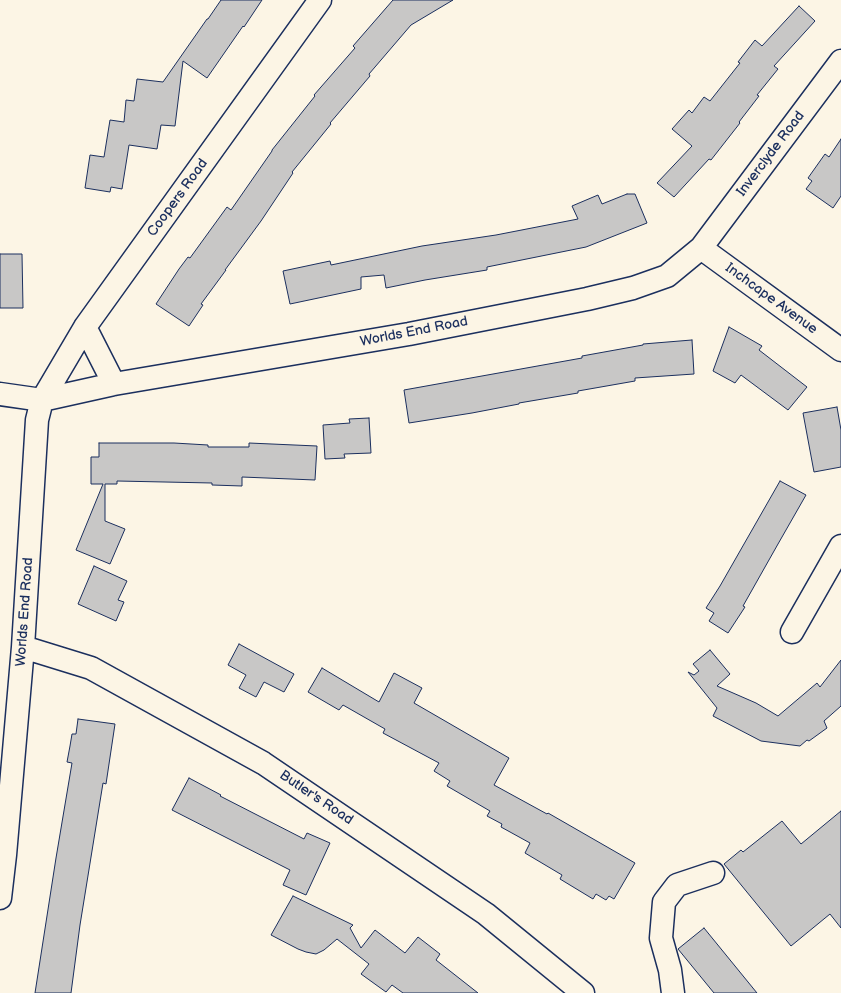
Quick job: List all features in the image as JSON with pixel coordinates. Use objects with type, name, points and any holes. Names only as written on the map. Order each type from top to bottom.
[{"type":"street","name":"Coopers Road","points":[[42,400],[85,327],[320,0]]},
{"type":"street","name":"Inverclyde Road","points":[[701,248],[841,61]]},
{"type":"street","name":"Inchcape Avenue","points":[[701,248],[841,350]]},
{"type":"street","name":"Worlds End Road","points":[[0,898],[23,647],[37,420],[42,400],[114,384],[409,334],[633,288],[667,276],[701,248]]},
{"type":"street","points":[[85,327],[114,384]]},
{"type":"street","points":[[0,394],[42,400]]},
{"type":"street","points":[[792,632],[841,546]]},
{"type":"street","name":"Butler's Road","points":[[23,647],[91,668],[263,763],[486,914],[583,993]]},
{"type":"street","points":[[673,993],[670,970],[661,938],[664,902],[677,885],[713,873]]},
{"type":"building","points":[[221,0],[262,0],[207,78],[183,61],[175,126],[161,125],[157,149],[129,145],[122,189],[111,187],[110,192],[85,188],[90,155],[104,157],[110,120],[124,122],[126,100],[134,101],[137,79],[163,82]]},
{"type":"building","points":[[393,0],[453,0],[411,25],[369,74],[370,76],[330,123],[331,124],[292,172],[293,173],[261,221],[201,304],[203,305],[189,326],[156,304],[179,269],[188,257],[190,258],[227,207],[231,210],[272,150],[315,96],[314,95],[355,48],[353,46]]},
{"type":"building","points":[[799,6],[815,21],[774,66],[778,69],[757,95],[759,96],[739,122],[740,123],[711,160],[709,159],[674,197],[657,183],[692,146],[672,129],[689,110],[692,113],[704,97],[710,101],[740,63],[738,62],[755,40],[762,46]]},
{"type":"building","points":[[841,139],[841,196],[833,208],[806,189],[812,181],[808,178],[825,154],[829,157]]},
{"type":"building","points":[[627,194],[635,194],[647,223],[586,247],[487,267],[487,270],[386,288],[384,275],[361,277],[361,289],[290,304],[283,271],[330,261],[331,265],[422,246],[496,235],[578,219],[572,206],[598,195],[602,204]]},
{"type":"building","points":[[0,254],[22,254],[23,308],[0,308]]},
{"type":"building","points":[[729,327],[762,346],[759,350],[807,387],[788,410],[741,375],[735,383],[713,371]]},
{"type":"building","points":[[692,340],[694,374],[635,378],[635,381],[578,391],[578,393],[409,423],[404,390],[582,358],[582,356],[643,344]]},
{"type":"building","points":[[837,407],[841,430],[841,467],[814,472],[803,413]]},
{"type":"building","points":[[369,418],[371,453],[344,454],[345,458],[325,459],[323,425],[350,423],[349,419]]},
{"type":"building","points":[[99,443],[174,443],[208,445],[208,447],[249,447],[249,443],[317,446],[315,480],[242,477],[242,486],[212,485],[212,483],[117,481],[117,484],[105,484],[105,521],[125,529],[110,564],[76,550],[103,484],[91,484],[91,457],[99,457]]},
{"type":"building","points":[[780,481],[806,495],[743,606],[745,607],[728,633],[709,621],[714,613],[706,608]]},
{"type":"building","points":[[94,566],[127,581],[118,600],[124,602],[116,621],[78,604]]},
{"type":"building","points":[[239,644],[294,674],[284,692],[264,682],[256,697],[239,688],[246,675],[228,665]]},
{"type":"building","points":[[710,650],[730,674],[717,686],[756,703],[778,716],[817,683],[820,687],[841,660],[841,706],[824,721],[827,728],[800,746],[761,741],[713,716],[717,708],[688,672],[694,675],[699,671],[693,664]]},
{"type":"building","points":[[322,668],[379,702],[394,673],[422,688],[414,703],[509,758],[494,785],[547,814],[548,813],[635,863],[614,899],[609,896],[606,900],[596,894],[593,899],[560,879],[562,875],[525,853],[530,843],[501,827],[502,824],[487,816],[490,811],[447,786],[450,781],[434,771],[439,763],[383,733],[385,729],[343,705],[339,710],[308,692]]},
{"type":"building","points":[[78,719],[115,724],[106,784],[103,783],[80,925],[71,993],[35,993],[72,763],[67,762],[72,734],[76,734]]},
{"type":"building","points":[[189,778],[221,795],[220,796],[304,839],[307,833],[330,843],[306,895],[283,885],[290,870],[172,810]]},
{"type":"building","points":[[841,811],[841,928],[830,914],[791,946],[724,864],[741,850],[743,852],[782,821],[801,844]]},
{"type":"building","points":[[293,896],[353,925],[350,928],[361,948],[375,930],[405,953],[418,937],[440,954],[436,960],[478,993],[403,993],[392,985],[386,992],[361,974],[369,964],[337,939],[324,950],[316,954],[298,949],[271,935]]},
{"type":"building","points":[[704,928],[757,993],[714,993],[678,949]]}]
